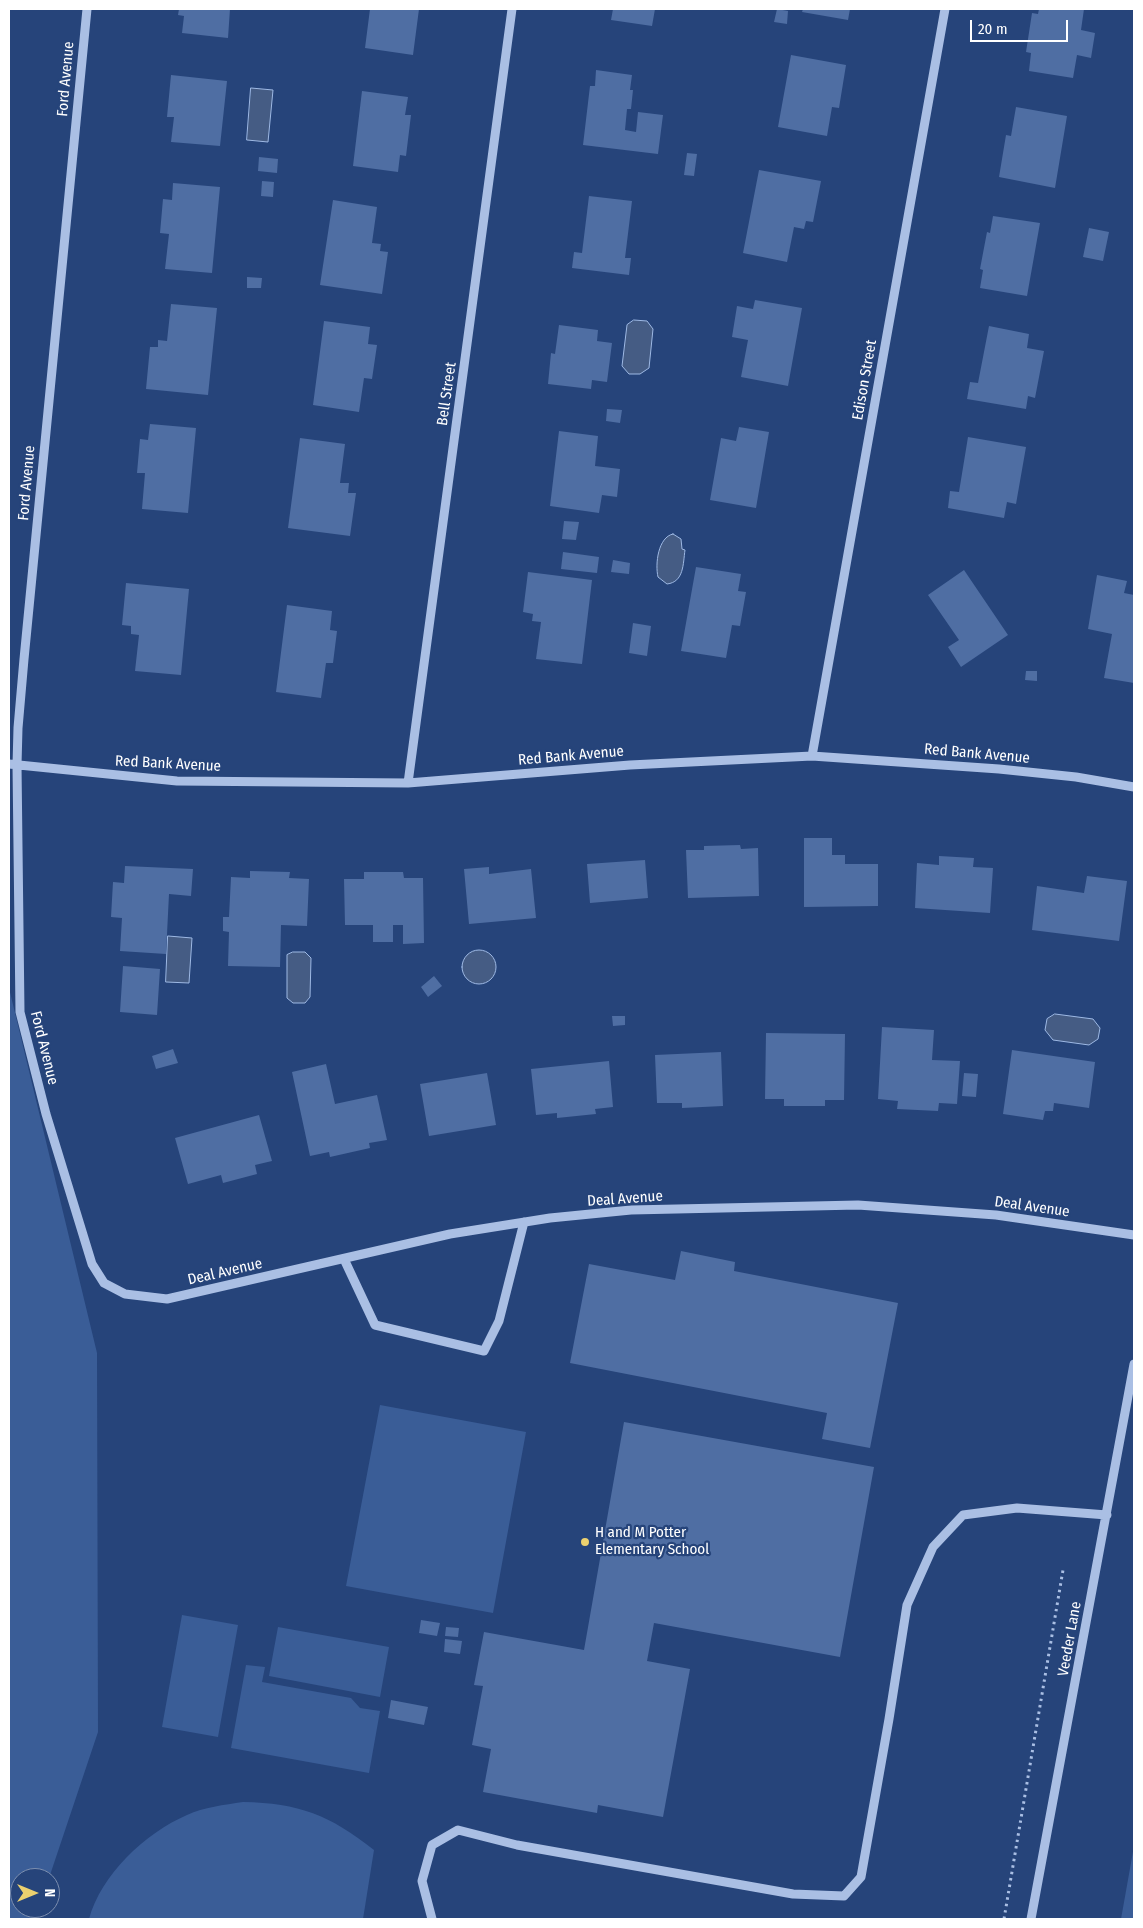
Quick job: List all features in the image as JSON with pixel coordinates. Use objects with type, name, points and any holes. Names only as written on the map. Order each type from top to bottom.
[{"type":"street","name":"Ford Avenue","points":[[86,9],[18,728],[13,764],[20,1012],[46,1114],[92,1264],[104,1283],[125,1294]]},
{"type":"street","name":"Bell Street","points":[[408,783],[512,9]]},
{"type":"street","name":"Edison Street","points":[[812,756],[945,9]]},
{"type":"street","name":"Red Bank Avenue","points":[[13,764],[177,781],[408,783],[630,764],[812,756],[999,769],[1076,777],[1134,787]]},
{"type":"street","name":"Deal Avenue","points":[[125,1294],[167,1299],[450,1234],[524,1222],[631,1210],[858,1204],[996,1215],[1134,1235]]},
{"type":"street","points":[[344,1259],[375,1325],[484,1350],[500,1321],[524,1222]]},
{"type":"street","name":"Veeder Lane","points":[[1031,1919],[1134,1364]]},
{"type":"street","points":[[432,1919],[422,1881],[432,1845],[458,1830],[517,1845],[784,1892],[844,1896],[861,1877],[907,1605],[933,1547],[963,1515],[1017,1508],[1106,1515]]},
{"type":"path","points":[[1004,1919],[1063,1570]]},
{"type":"shaded area","points":[[251,88],[273,90],[268,142],[247,140]]},
{"type":"shaded area","points":[[634,320],[647,321],[653,329],[649,368],[640,374],[629,374],[622,366],[627,325]]},
{"type":"shaded area","points":[[673,534],[681,539],[682,549],[685,550],[684,561],[680,576],[673,583],[667,584],[658,577],[657,558],[664,540]]},
{"type":"shaded area","points":[[168,936],[192,938],[189,983],[166,982]]},
{"type":"shaded area","points":[[479,950],[486,951],[491,955],[495,960],[495,974],[491,979],[486,983],[479,984],[472,983],[467,979],[463,974],[462,967],[463,960],[467,955],[472,951]]},
{"type":"shaded area","points":[[293,952],[305,952],[311,958],[310,997],[305,1003],[293,1003],[287,998],[287,955]]},
{"type":"shaded area","points":[[9,988],[97,1353],[98,1732],[52,1868],[10,1868],[10,1918],[36,1919],[9,1919]]},
{"type":"shaded area","points":[[1055,1014],[1093,1019],[1100,1028],[1098,1039],[1089,1045],[1053,1040],[1045,1030],[1047,1019]]},
{"type":"shaded area","points":[[380,1405],[526,1432],[493,1613],[346,1586]]},
{"type":"shaded area","points":[[182,1615],[238,1625],[218,1737],[162,1727]]},
{"type":"shaded area","points":[[278,1627],[389,1647],[380,1697],[269,1676]]},
{"type":"shaded area","points":[[246,1665],[265,1667],[262,1682],[351,1698],[360,1708],[380,1711],[369,1773],[231,1748]]},
{"type":"shaded area","points":[[243,1802],[281,1805],[313,1813],[343,1828],[374,1850],[363,1919],[89,1919],[103,1887],[127,1857],[141,1844],[171,1823],[194,1812]]},
{"type":"shaded area","points":[[1134,1846],[1134,1919],[1121,1919]]},
{"type":"building","points":[[179,9],[230,9],[228,38],[182,33],[184,16],[178,15]]},
{"type":"building","points":[[370,9],[419,9],[413,55],[365,48]]},
{"type":"building","points":[[613,9],[655,9],[652,26],[611,20]]},
{"type":"building","points":[[777,9],[788,11],[787,24],[774,22]]},
{"type":"building","points":[[803,9],[850,9],[848,20],[802,12]]},
{"type":"building","points":[[1039,9],[1084,9],[1081,30],[1095,33],[1091,58],[1077,55],[1073,78],[1029,71],[1031,53],[1026,52],[1032,13],[1038,14]]},
{"type":"building","points":[[791,55],[846,65],[839,108],[832,107],[827,136],[778,127]]},
{"type":"building","points":[[596,70],[632,75],[630,90],[633,90],[631,109],[627,109],[625,130],[636,132],[638,112],[663,115],[658,154],[583,145],[590,86],[595,86]]},
{"type":"building","points":[[171,75],[227,81],[220,146],[171,142],[174,117],[167,117]]},
{"type":"building","points":[[362,91],[408,97],[405,115],[411,115],[406,156],[400,155],[398,172],[353,166]]},
{"type":"building","points":[[1016,107],[1067,116],[1055,188],[999,177],[1006,135],[1011,136]]},
{"type":"building","points":[[687,153],[697,154],[694,176],[684,175]]},
{"type":"building","points":[[259,157],[278,159],[277,173],[258,171]]},
{"type":"building","points":[[759,170],[821,181],[813,222],[806,221],[804,229],[794,227],[787,262],[743,253]]},
{"type":"building","points":[[262,181],[274,182],[273,197],[261,196]]},
{"type":"building","points":[[173,183],[220,187],[212,273],[165,269],[169,234],[160,233],[163,199],[172,200]]},
{"type":"building","points":[[589,196],[632,201],[625,258],[631,258],[629,275],[572,268],[574,252],[582,253]]},
{"type":"building","points":[[333,200],[377,207],[372,243],[381,244],[380,251],[388,252],[382,294],[320,285]]},
{"type":"building","points":[[993,216],[1040,223],[1027,296],[980,288],[983,270],[980,269],[987,232],[990,233]]},
{"type":"building","points":[[1089,228],[1109,232],[1103,261],[1083,257]]},
{"type":"building","points":[[247,277],[262,278],[261,288],[247,288]]},
{"type":"building","points":[[755,300],[802,308],[788,386],[741,377],[748,340],[732,337],[737,306],[753,309]]},
{"type":"building","points":[[171,304],[217,308],[208,395],[146,389],[150,347],[158,347],[158,340],[167,341]]},
{"type":"building","points":[[324,321],[370,327],[368,344],[377,345],[372,379],[364,378],[359,412],[313,405]]},
{"type":"building","points":[[559,325],[598,330],[597,341],[612,343],[607,382],[592,380],[591,389],[548,384],[551,353],[555,354]]},
{"type":"building","points":[[989,326],[1029,334],[1027,348],[1044,351],[1035,398],[1028,396],[1026,409],[967,399],[970,382],[978,383]]},
{"type":"building","points":[[607,409],[622,410],[620,423],[606,421]]},
{"type":"building","points":[[150,424],[196,428],[188,513],[142,509],[145,473],[137,473],[140,439],[148,440]]},
{"type":"building","points":[[739,427],[769,432],[756,508],[710,500],[721,438],[736,441]]},
{"type":"building","points":[[559,431],[598,436],[595,466],[620,469],[617,497],[602,495],[599,513],[550,506]]},
{"type":"building","points":[[968,437],[1026,447],[1016,504],[1007,502],[1004,518],[948,508],[950,491],[959,492]]},
{"type":"building","points":[[300,438],[345,444],[340,483],[349,483],[348,493],[356,493],[350,536],[288,528]]},
{"type":"building","points":[[564,521],[579,522],[576,540],[562,539]]},
{"type":"building","points":[[563,552],[599,557],[597,573],[561,569]]},
{"type":"building","points":[[613,560],[630,563],[629,574],[611,572]]},
{"type":"building","points":[[696,567],[741,574],[738,591],[746,592],[740,626],[732,625],[726,658],[681,651]]},
{"type":"building","points":[[964,570],[1008,635],[961,667],[948,647],[959,640],[928,595]]},
{"type":"building","points":[[528,572],[592,580],[582,664],[536,659],[541,622],[532,621],[533,614],[523,612]]},
{"type":"building","points":[[1097,575],[1127,581],[1124,593],[1134,595],[1134,683],[1104,678],[1112,634],[1088,629]]},
{"type":"building","points":[[126,583],[189,589],[181,675],[135,671],[139,635],[131,634],[131,626],[122,625]]},
{"type":"building","points":[[287,605],[332,611],[330,630],[337,631],[333,663],[326,663],[321,698],[276,692]]},
{"type":"building","points":[[633,623],[651,626],[647,656],[629,653]]},
{"type":"building","points":[[1026,671],[1037,671],[1037,681],[1025,680]]},
{"type":"building","points":[[804,838],[832,838],[832,855],[845,855],[845,864],[878,864],[878,906],[804,907]]},
{"type":"building","points":[[740,845],[741,849],[758,848],[759,896],[688,898],[686,850],[704,850],[704,846]]},
{"type":"building","points":[[939,856],[974,858],[973,867],[993,868],[990,913],[915,908],[917,863],[939,865]]},
{"type":"building","points":[[645,860],[648,898],[590,903],[587,864]]},
{"type":"building","points":[[125,866],[193,869],[191,896],[169,894],[166,954],[120,951],[122,918],[111,917],[113,882],[124,883]]},
{"type":"building","points":[[489,867],[489,874],[531,869],[536,918],[469,924],[464,869]]},
{"type":"building","points":[[250,871],[290,872],[289,878],[309,879],[307,926],[281,925],[280,967],[228,966],[229,932],[223,931],[223,917],[229,917],[231,877],[250,878]]},
{"type":"building","points":[[364,872],[403,872],[404,878],[423,878],[424,943],[403,944],[403,925],[393,925],[393,942],[373,942],[373,925],[345,925],[344,879],[364,879]]},
{"type":"building","points":[[1087,876],[1127,881],[1119,941],[1032,930],[1037,886],[1084,893]]},
{"type":"building","points":[[123,966],[160,969],[157,1015],[120,1012]]},
{"type":"building","points":[[434,976],[442,986],[428,997],[421,987]]},
{"type":"building","points":[[612,1016],[625,1016],[625,1025],[613,1026]]},
{"type":"building","points":[[882,1027],[934,1030],[932,1060],[960,1061],[957,1104],[939,1103],[938,1111],[897,1109],[898,1101],[878,1099]]},
{"type":"building","points":[[766,1033],[845,1034],[844,1100],[825,1100],[825,1106],[784,1106],[784,1099],[765,1099]]},
{"type":"building","points":[[173,1049],[178,1063],[156,1069],[152,1056]]},
{"type":"building","points":[[1012,1050],[1095,1062],[1089,1108],[1054,1103],[1053,1111],[1045,1111],[1043,1120],[1003,1114]]},
{"type":"building","points":[[721,1052],[723,1106],[682,1108],[682,1103],[657,1103],[655,1055]]},
{"type":"building","points":[[609,1061],[613,1107],[595,1109],[596,1114],[557,1118],[557,1113],[536,1115],[531,1069]]},
{"type":"building","points":[[326,1064],[335,1104],[377,1095],[387,1140],[369,1143],[370,1148],[330,1157],[329,1152],[310,1156],[292,1072]]},
{"type":"building","points":[[487,1073],[496,1125],[429,1136],[420,1084]]},
{"type":"building","points":[[964,1073],[978,1074],[976,1097],[962,1096]]},
{"type":"building","points":[[259,1115],[272,1161],[255,1165],[257,1174],[223,1183],[221,1175],[188,1184],[175,1138]]},
{"type":"building","points":[[681,1251],[735,1262],[734,1271],[898,1303],[870,1448],[822,1439],[827,1413],[570,1363],[589,1264],[675,1280]]},
{"type":"building","points":[[624,1422],[874,1467],[840,1657],[654,1623],[647,1661],[690,1669],[663,1817],[598,1805],[597,1813],[483,1792],[491,1749],[472,1745],[483,1686],[474,1685],[484,1632],[584,1650]]},
{"type":"building","points":[[421,1620],[440,1623],[437,1636],[419,1633]]},
{"type":"building","points":[[446,1627],[459,1628],[458,1637],[445,1636]]},
{"type":"building","points":[[445,1639],[462,1641],[460,1654],[444,1652]]},
{"type":"building","points":[[391,1700],[428,1707],[424,1725],[388,1718]]},
{"type":"place","name":"H and M Potter Elementary School","points":[[585,1542]]}]
